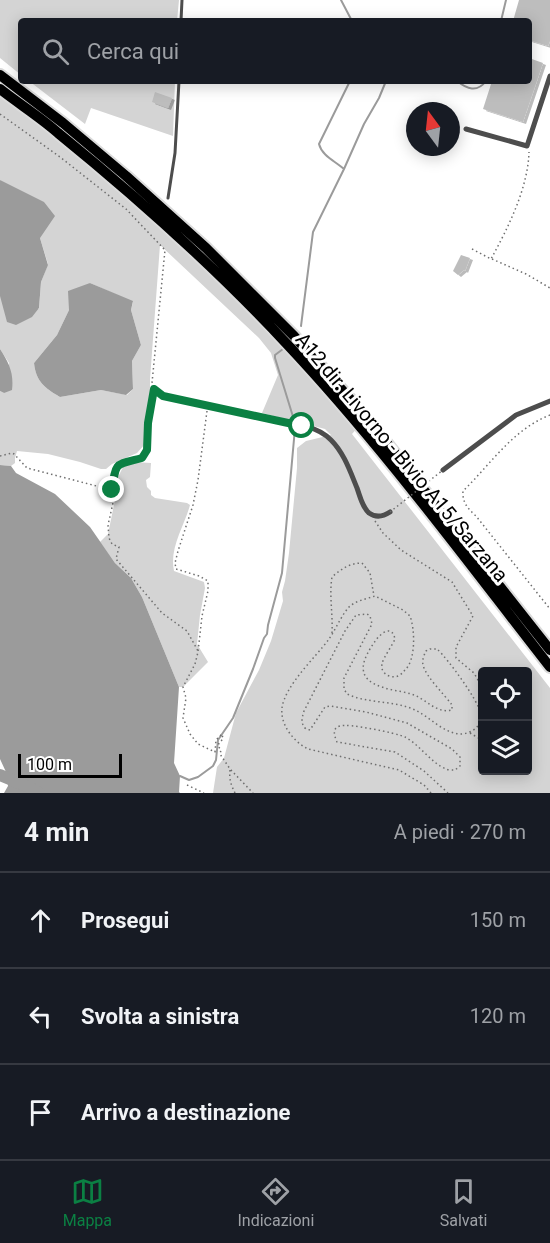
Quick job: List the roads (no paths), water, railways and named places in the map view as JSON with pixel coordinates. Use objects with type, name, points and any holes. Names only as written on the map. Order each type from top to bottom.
[{"type":"highway","points":[[0,75],[63,123],[126,176],[207,248],[294,336],[367,418],[550,650]]},
{"type":"highway","name":"A12 dir. Livorno - Bivio A15/Sarzana","points":[[0,89],[57,132],[119,184],[199,256],[285,343],[366,435],[550,667]]},
{"type":"street","points":[[466,129],[526,146],[550,76]]},
{"type":"street","points":[[443,470],[516,415],[550,401]]},
{"type":"street","points":[[208,405],[302,426],[319,432],[329,438],[338,448],[363,505],[369,513],[384,516],[390,512]]},
{"type":"lane","points":[[181,18],[182,0]]},
{"type":"lane","points":[[168,198],[175,153],[179,84]]},
{"type":"waterway","points":[[341,0],[350,18]]},
{"type":"waterway","points":[[502,18],[506,0]]},
{"type":"waterway","points":[[301,326],[313,232],[344,169],[326,155],[319,144],[349,84]]},
{"type":"waterway","points":[[344,169],[385,84]]},
{"type":"waterway","points":[[461,84],[472,88],[484,84]]},
{"type":"waterway","points":[[283,349],[275,355],[275,358],[294,420]]},
{"type":"waterway","points":[[180,776],[189,780],[198,777],[213,766],[216,760],[218,740],[233,718],[267,634],[282,573],[295,428]]},
{"type":"waterway","points":[[0,775],[39,793]]}]
